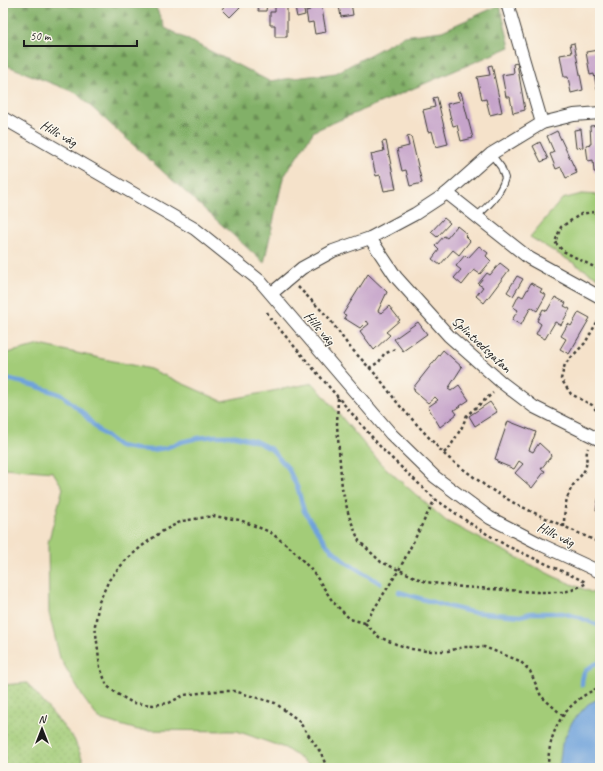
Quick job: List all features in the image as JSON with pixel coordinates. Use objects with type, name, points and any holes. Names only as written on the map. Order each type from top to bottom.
[{"type":"street","points":[[507,3],[542,123]]},
{"type":"street","points":[[272,293],[302,268],[327,254],[370,238],[415,214],[447,193],[491,154],[542,123],[574,115],[600,113]]},
{"type":"street","name":"Hills väg","points":[[3,118],[195,229],[250,272],[272,293],[391,434],[435,477],[490,518],[544,546],[600,572]]},
{"type":"street","points":[[447,193],[529,258],[600,297]]},
{"type":"street","name":"Splintvedsgatan","points":[[370,238],[396,277],[450,336],[501,382],[534,407],[596,438]]},
{"type":"lane","points":[[476,217],[496,197],[503,187],[505,178],[501,167],[491,154]]},
{"type":"path","points":[[600,211],[581,214],[574,218],[561,227],[554,242],[563,251],[600,270]]},
{"type":"path","points":[[296,285],[328,317],[348,345],[399,405],[459,467],[487,487],[514,502],[564,527],[600,542]]},
{"type":"path","points":[[266,309],[270,318],[384,451],[435,499],[477,528],[507,546],[594,585]]},
{"type":"path","points":[[600,317],[584,343],[565,364],[561,379],[571,394],[592,405],[600,415]]},
{"type":"path","points":[[369,368],[379,362],[384,354],[397,348]]},
{"type":"path","points":[[444,453],[450,447],[458,434],[467,415],[491,396],[501,382]]},
{"type":"path","points":[[338,398],[337,425],[342,488],[349,516],[359,541],[381,562],[426,582],[462,586],[536,592],[563,592],[572,590],[587,582]]},
{"type":"path","points":[[564,527],[565,506],[567,499],[572,486],[585,469],[587,464],[586,454],[596,438]]},
{"type":"path","points":[[365,623],[399,570],[435,499]]},
{"type":"path","points":[[327,768],[321,753],[298,720],[275,703],[234,691],[215,691],[184,695],[169,703],[153,705],[133,703],[107,686],[100,666],[95,625],[99,602],[109,580],[142,546],[161,532],[182,521],[213,516],[240,520],[270,532],[293,550],[314,573],[333,602],[350,619],[365,623],[379,637],[412,649],[426,651],[448,651],[464,647],[484,647],[520,661],[530,671],[541,696],[562,715]]},
{"type":"path","points":[[548,768],[548,757],[555,728],[562,715],[581,698],[600,687]]},
{"type":"green space","points":[[3,3],[154,3],[165,28],[269,81],[336,73],[404,36],[442,31],[500,5],[510,47],[314,131],[283,178],[264,263],[76,93],[3,64]]},
{"type":"green space","points":[[582,194],[600,195],[600,279],[530,237],[562,199]]},
{"type":"green space","points":[[40,345],[150,369],[222,401],[313,383],[380,463],[446,521],[555,577],[600,596],[600,768],[312,768],[285,748],[237,731],[138,730],[99,719],[84,699],[60,658],[49,613],[48,543],[63,488],[53,472],[3,468],[3,354]]},
{"type":"green space","points":[[27,683],[74,739],[86,768],[3,768],[3,685]]},
{"type":"water","points":[[600,698],[600,768],[559,768],[562,744],[572,722],[588,704]]},
{"type":"building","points":[[227,3],[244,3],[230,17],[222,9]]},
{"type":"building","points":[[259,3],[267,3],[266,11],[258,11]]},
{"type":"building","points":[[275,3],[287,3],[287,37],[275,37],[275,25],[270,25],[270,12],[275,12]]},
{"type":"building","points":[[294,3],[302,3],[305,15],[297,17]]},
{"type":"building","points":[[309,3],[321,3],[326,32],[315,34],[313,22],[308,23],[306,11],[310,10]]},
{"type":"building","points":[[333,3],[351,3],[353,15],[341,17],[339,6],[334,7]]},
{"type":"building","points":[[597,41],[600,41],[600,89],[597,90],[594,74],[590,75],[586,52],[598,50]]},
{"type":"building","points":[[574,43],[583,90],[571,93],[568,77],[564,77],[560,55],[572,53],[570,44]]},
{"type":"building","points":[[517,63],[525,110],[513,113],[510,97],[506,97],[502,75],[514,73],[513,64]]},
{"type":"building","points":[[492,65],[502,112],[490,115],[486,99],[482,100],[477,77],[490,75],[488,66]]},
{"type":"building","points":[[461,92],[473,138],[461,141],[457,125],[453,126],[447,104],[460,101],[457,93]]},
{"type":"building","points":[[437,97],[448,144],[436,147],[432,131],[428,132],[423,110],[435,107],[433,98]]},
{"type":"building","points":[[600,125],[600,172],[594,172],[593,160],[588,161],[586,145],[591,144],[590,126]]},
{"type":"building","points":[[581,129],[583,147],[576,148],[574,130]]},
{"type":"building","points":[[557,131],[577,173],[566,178],[561,167],[556,169],[550,154],[554,152],[547,136]]},
{"type":"building","points":[[411,136],[422,183],[410,186],[406,170],[402,171],[397,149],[409,146],[407,137]]},
{"type":"building","points":[[386,141],[396,189],[384,191],[380,175],[376,176],[371,154],[384,151],[382,142]]},
{"type":"building","points":[[540,142],[548,159],[541,162],[533,146]]},
{"type":"building","points":[[444,218],[450,223],[437,237],[431,232]]},
{"type":"building","points":[[457,226],[467,234],[465,236],[470,241],[459,255],[453,250],[440,265],[432,259],[439,250],[435,246],[444,236],[447,238]]},
{"type":"building","points":[[479,246],[488,253],[486,256],[491,261],[480,274],[474,270],[462,285],[454,278],[461,270],[456,266],[465,255],[468,258]]},
{"type":"building","points":[[500,263],[509,270],[484,303],[476,296],[483,287],[478,284],[487,273],[490,275]]},
{"type":"building","points":[[368,274],[387,292],[378,311],[381,313],[389,306],[400,320],[386,332],[390,335],[374,350],[360,331],[369,324],[367,321],[360,328],[344,318],[346,315],[343,314]]},
{"type":"building","points":[[517,276],[523,279],[513,296],[507,292]]},
{"type":"building","points":[[531,283],[542,289],[540,292],[546,295],[537,311],[531,307],[521,325],[512,320],[518,310],[513,307],[519,295],[523,297]]},
{"type":"building","points":[[555,297],[566,303],[564,306],[570,309],[561,325],[555,322],[545,339],[536,334],[541,324],[537,321],[543,309],[547,311]]},
{"type":"building","points":[[579,312],[590,318],[569,354],[560,349],[566,339],[561,336],[568,324],[571,326]]},
{"type":"building","points":[[418,322],[427,334],[403,351],[394,339]]},
{"type":"building","points":[[443,350],[462,367],[448,389],[451,391],[459,385],[469,400],[454,410],[457,414],[440,427],[428,407],[438,400],[435,397],[428,403],[414,391],[415,389],[413,388]]},
{"type":"building","points":[[490,402],[497,412],[475,426],[469,416]]},
{"type":"building","points":[[508,421],[536,432],[529,450],[533,452],[539,443],[552,455],[541,469],[545,471],[532,488],[515,473],[523,464],[519,461],[514,469],[497,462],[498,460],[495,459]]},
{"type":"building","points":[[599,495],[600,514],[598,513],[599,511],[596,510]]},
{"type":"waterway","points":[[3,380],[8,379],[36,386],[62,395],[81,411],[99,431],[119,446],[152,450],[166,448],[181,442],[198,438],[236,436],[255,441],[271,449],[288,468],[298,489],[304,511],[328,546],[346,562],[380,583]]},
{"type":"waterway","points":[[399,592],[471,612],[521,616],[531,613],[562,613],[578,617],[600,626]]},
{"type":"waterway","points":[[582,685],[583,676],[586,670],[600,662]]}]
